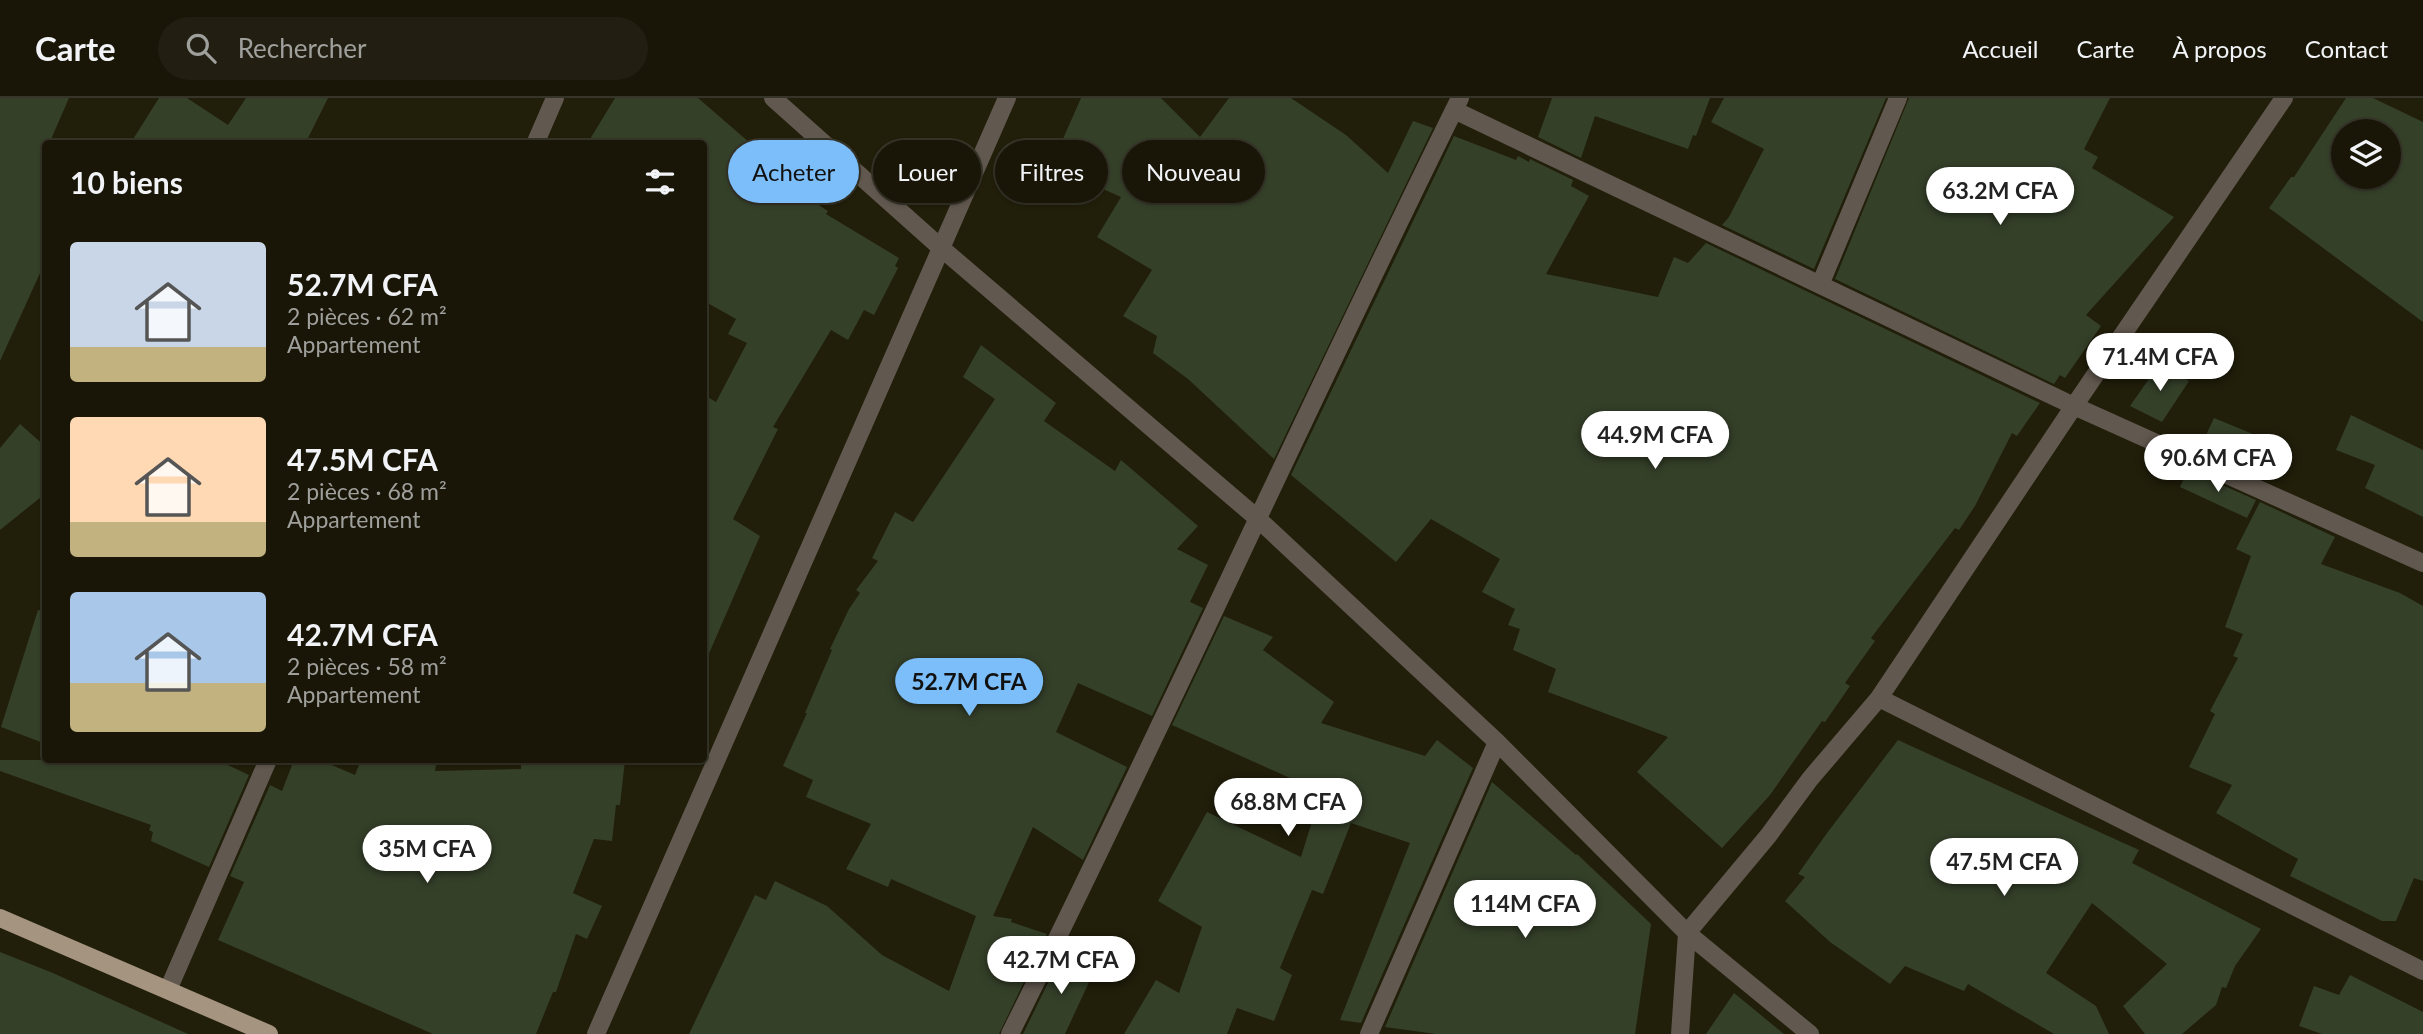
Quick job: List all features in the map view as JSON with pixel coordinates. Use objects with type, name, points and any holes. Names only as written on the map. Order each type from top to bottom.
[{"type":"main road","points":[[0,918],[269,1034]]},
{"type":"street","points":[[537,140],[555,98]]},
{"type":"street","points":[[773,98],[940,247],[1257,518],[1497,742],[1687,933],[1810,1034]]},
{"type":"street","points":[[596,1034],[1007,98]]},
{"type":"street","points":[[1820,285],[1898,98]]},
{"type":"street","points":[[1679,1034],[1687,933],[1768,836],[1810,779],[1879,698],[2284,98]]},
{"type":"street","points":[[1010,1034],[1084,886],[1257,518],[1457,104],[1820,285],[2074,406],[2423,563]]},
{"type":"street","points":[[1879,698],[2423,971]]},
{"type":"street","points":[[1369,1034],[1497,742]]},
{"type":"street","points":[[168,990],[267,763]]},
{"type":"building","points":[[0,98],[69,98],[51,140],[42,140],[42,269],[0,361]]},
{"type":"building","points":[[159,98],[187,98],[228,125],[246,98],[328,98],[307,140],[133,140]]},
{"type":"building","points":[[615,98],[698,98],[747,140],[728,140],[728,203],[815,203],[828,211],[826,214],[899,258],[895,266],[898,268],[874,315],[864,310],[848,340],[831,330],[773,427],[778,429],[733,519],[760,536],[707,658],[707,397],[716,402],[747,343],[728,334],[736,319],[707,303],[707,140],[589,140]]},
{"type":"building","points":[[1081,98],[1161,98],[1200,137],[1229,98],[1291,98],[1346,135],[1388,173],[1413,121],[1433,128],[1274,459],[1188,379],[1153,353],[1157,336],[1123,316],[1152,270],[1097,237],[1121,197],[1108,191],[1108,140],[1062,140]]},
{"type":"building","points":[[1552,98],[1710,98],[1696,136],[1693,135],[1688,149],[1595,116],[1581,158],[1538,137]]},
{"type":"building","points":[[1724,98],[1886,98],[1814,269],[1722,225],[1729,217],[1764,149],[1711,122]]},
{"type":"building","points":[[1909,98],[2110,98],[2084,149],[2098,157],[2092,168],[2174,217],[2086,315],[2101,326],[2065,378],[2060,375],[2054,384],[1835,279]]},
{"type":"building","points":[[2346,98],[2373,98],[2423,122],[2423,322],[2269,208],[2291,177],[2294,177],[2331,121],[2331,189],[2401,189],[2401,119],[2332,119]]},
{"type":"building","points":[[1454,136],[1516,160],[1518,156],[1529,162],[1530,159],[1573,180],[1571,186],[1589,196],[1546,274],[1658,297],[1674,257],[1688,263],[1706,243],[2040,403],[2017,436],[2012,433],[1975,506],[1959,530],[1955,528],[1871,638],[1875,641],[1845,683],[1850,686],[1825,722],[1822,721],[1770,795],[1722,848],[1637,772],[1668,737],[1548,692],[1556,669],[1513,650],[1520,629],[1508,625],[1515,609],[1482,592],[1500,559],[1431,519],[1396,562],[1291,475]]},
{"type":"building","points":[[981,345],[1056,403],[1044,421],[1115,471],[1121,460],[1198,526],[1177,549],[1208,565],[1190,602],[1203,608],[1152,716],[1078,683],[1056,732],[1127,767],[1083,860],[1033,827],[993,916],[1012,919],[1011,922],[1047,934],[999,1034],[689,1034],[755,895],[766,900],[775,881],[827,906],[882,955],[949,991],[976,916],[891,879],[888,887],[846,869],[871,824],[806,797],[813,780],[783,766],[807,713],[832,650],[830,649],[849,609],[860,593],[856,590],[878,561],[872,558],[895,512],[913,522],[995,399],[963,377]]},
{"type":"building","points":[[2160,363],[2189,381],[2162,422],[2130,406]]},
{"type":"building","points":[[2351,415],[2423,450],[2423,517],[2365,488],[2375,465],[2336,450]]},
{"type":"building","points":[[2214,418],[2282,446],[2266,480],[2199,450]]},
{"type":"building","points":[[20,424],[42,443],[42,496],[0,530],[0,448]]},
{"type":"building","points":[[2188,470],[2256,500],[2247,518],[2180,487]]},
{"type":"building","points":[[2260,502],[2335,537],[2321,564],[2400,593],[2423,606],[2423,881],[2414,878],[2396,921],[2382,921],[2290,876],[2298,859],[2216,813],[2232,785],[2189,767],[2215,714],[2210,711],[2238,658],[2233,656],[2243,634],[2225,627],[2251,556],[2236,549]]},
{"type":"building","points":[[38,610],[42,610],[42,742],[1,727]]},
{"type":"building","points":[[1224,616],[1273,637],[1263,650],[1334,702],[1321,723],[1425,756],[1437,740],[1473,768],[1361,1023],[1340,1020],[1410,843],[1351,823],[1323,894],[1312,890],[1280,968],[1292,975],[1274,1021],[1237,1008],[1227,1034],[1124,1034],[1156,980],[1179,993],[1202,927],[1158,901],[1207,812],[1301,857],[1321,792],[1172,725]]},
{"type":"building","points":[[1898,740],[2139,850],[2132,863],[2261,929],[2235,966],[2226,988],[2222,987],[2216,1005],[2182,1034],[2145,1034],[2123,1006],[2167,964],[2092,903],[2046,973],[2096,1006],[2109,1034],[2054,1034],[1968,984],[1964,991],[1905,966],[1890,984],[1830,942],[1785,901],[1805,877],[1798,874]]},
{"type":"building","points":[[0,760],[42,760],[42,763],[223,763],[249,775],[209,867],[151,841],[151,825],[0,771]]},
{"type":"building","points":[[293,763],[327,763],[355,775],[360,763],[436,763],[435,771],[521,769],[521,763],[625,763],[620,805],[616,805],[612,841],[594,839],[573,893],[602,906],[587,939],[576,934],[556,992],[553,992],[536,1034],[433,1034],[218,940],[244,882],[230,876],[270,785],[282,791]]},
{"type":"building","points":[[1492,782],[1577,854],[1651,924],[1635,1034],[1436,1034],[1385,1027]]},
{"type":"building","points":[[1064,950],[1097,965],[1065,1034],[1023,1034]]},
{"type":"building","points":[[0,952],[53,973],[188,1034],[0,1034]]},
{"type":"building","points":[[2350,975],[2423,1012],[2423,1034],[2322,1034],[2299,1026],[2314,986],[2339,995]]},
{"type":"building","points":[[1734,993],[1784,1034],[1706,1034]]}]
